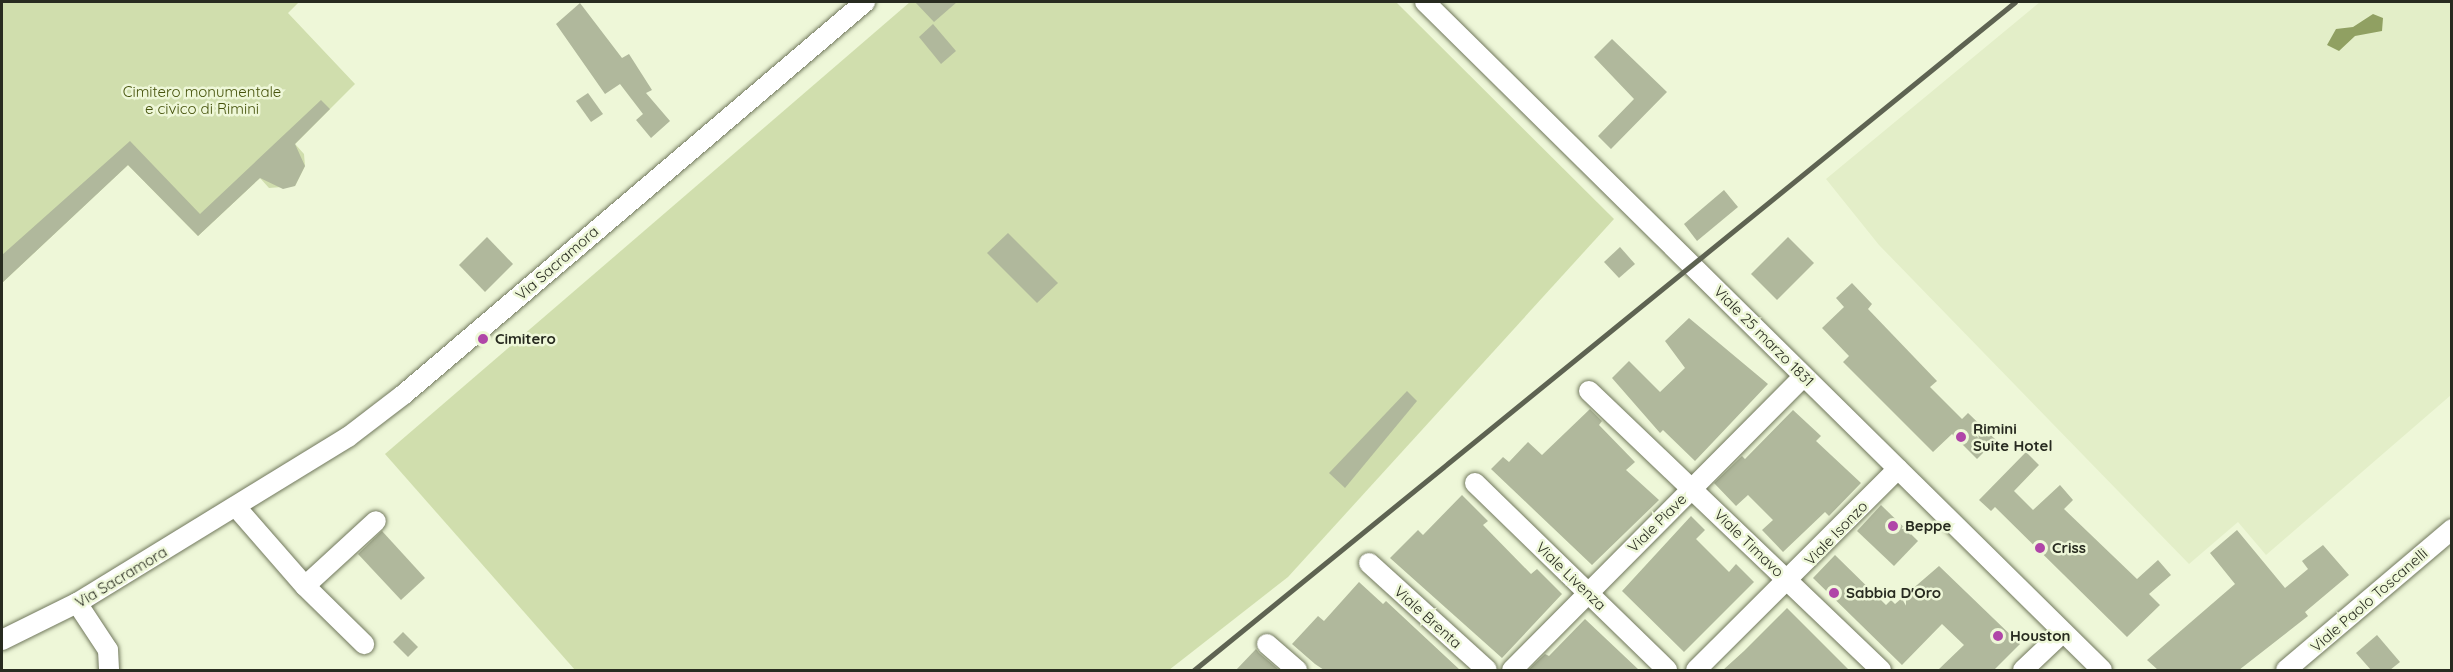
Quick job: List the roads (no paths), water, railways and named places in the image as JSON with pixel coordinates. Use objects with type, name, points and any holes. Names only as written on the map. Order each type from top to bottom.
[{"type":"street","name":"Via Sacramora","points":[[2,640],[77,603],[348,437],[403,395],[865,2]]},
{"type":"street","name":"Viale 25 marzo 1831","points":[[1425,2],[2102,670]]},
{"type":"street","name":"Viale Piave","points":[[1512,670],[1804,375]]},
{"type":"street","name":"Viale Timavo","points":[[1589,391],[1881,670]]},
{"type":"street","name":"Viale Isonzo","points":[[1696,670],[1788,581],[1898,469]]},
{"type":"street","name":"Viale Livenza","points":[[1475,483],[1666,670]]},
{"type":"street","points":[[236,507],[305,586],[364,644]]},
{"type":"street","points":[[305,586],[376,521]]},
{"type":"street","name":"Viale Paolo Toscanelli","points":[[2286,670],[2451,529]]},
{"type":"street","name":"Viale Brenta","points":[[1369,563],[1487,670]]},
{"type":"street","points":[[77,603],[108,650],[109,670]]},
{"type":"street","points":[[2023,670],[2063,632]]},
{"type":"street","points":[[1267,644],[1297,670]]},
{"type":"railway","points":[[1194,670],[2015,2]]},
{"type":"place","name":"Cimitero","points":[[483,339]]},
{"type":"place","name":"Rimini Suite Hotel","points":[[1961,437]]},
{"type":"place","name":"Beppe","points":[[1893,526]]},
{"type":"place","name":"Criss","points":[[2040,548]]},
{"type":"place","name":"Sabbia D'Oro","points":[[1834,593]]},
{"type":"place","name":"Houston","points":[[1998,636]]},
{"type":"park label","name":"Cimitero monumentale e civico di Rimini","points":[[202,100]]}]
